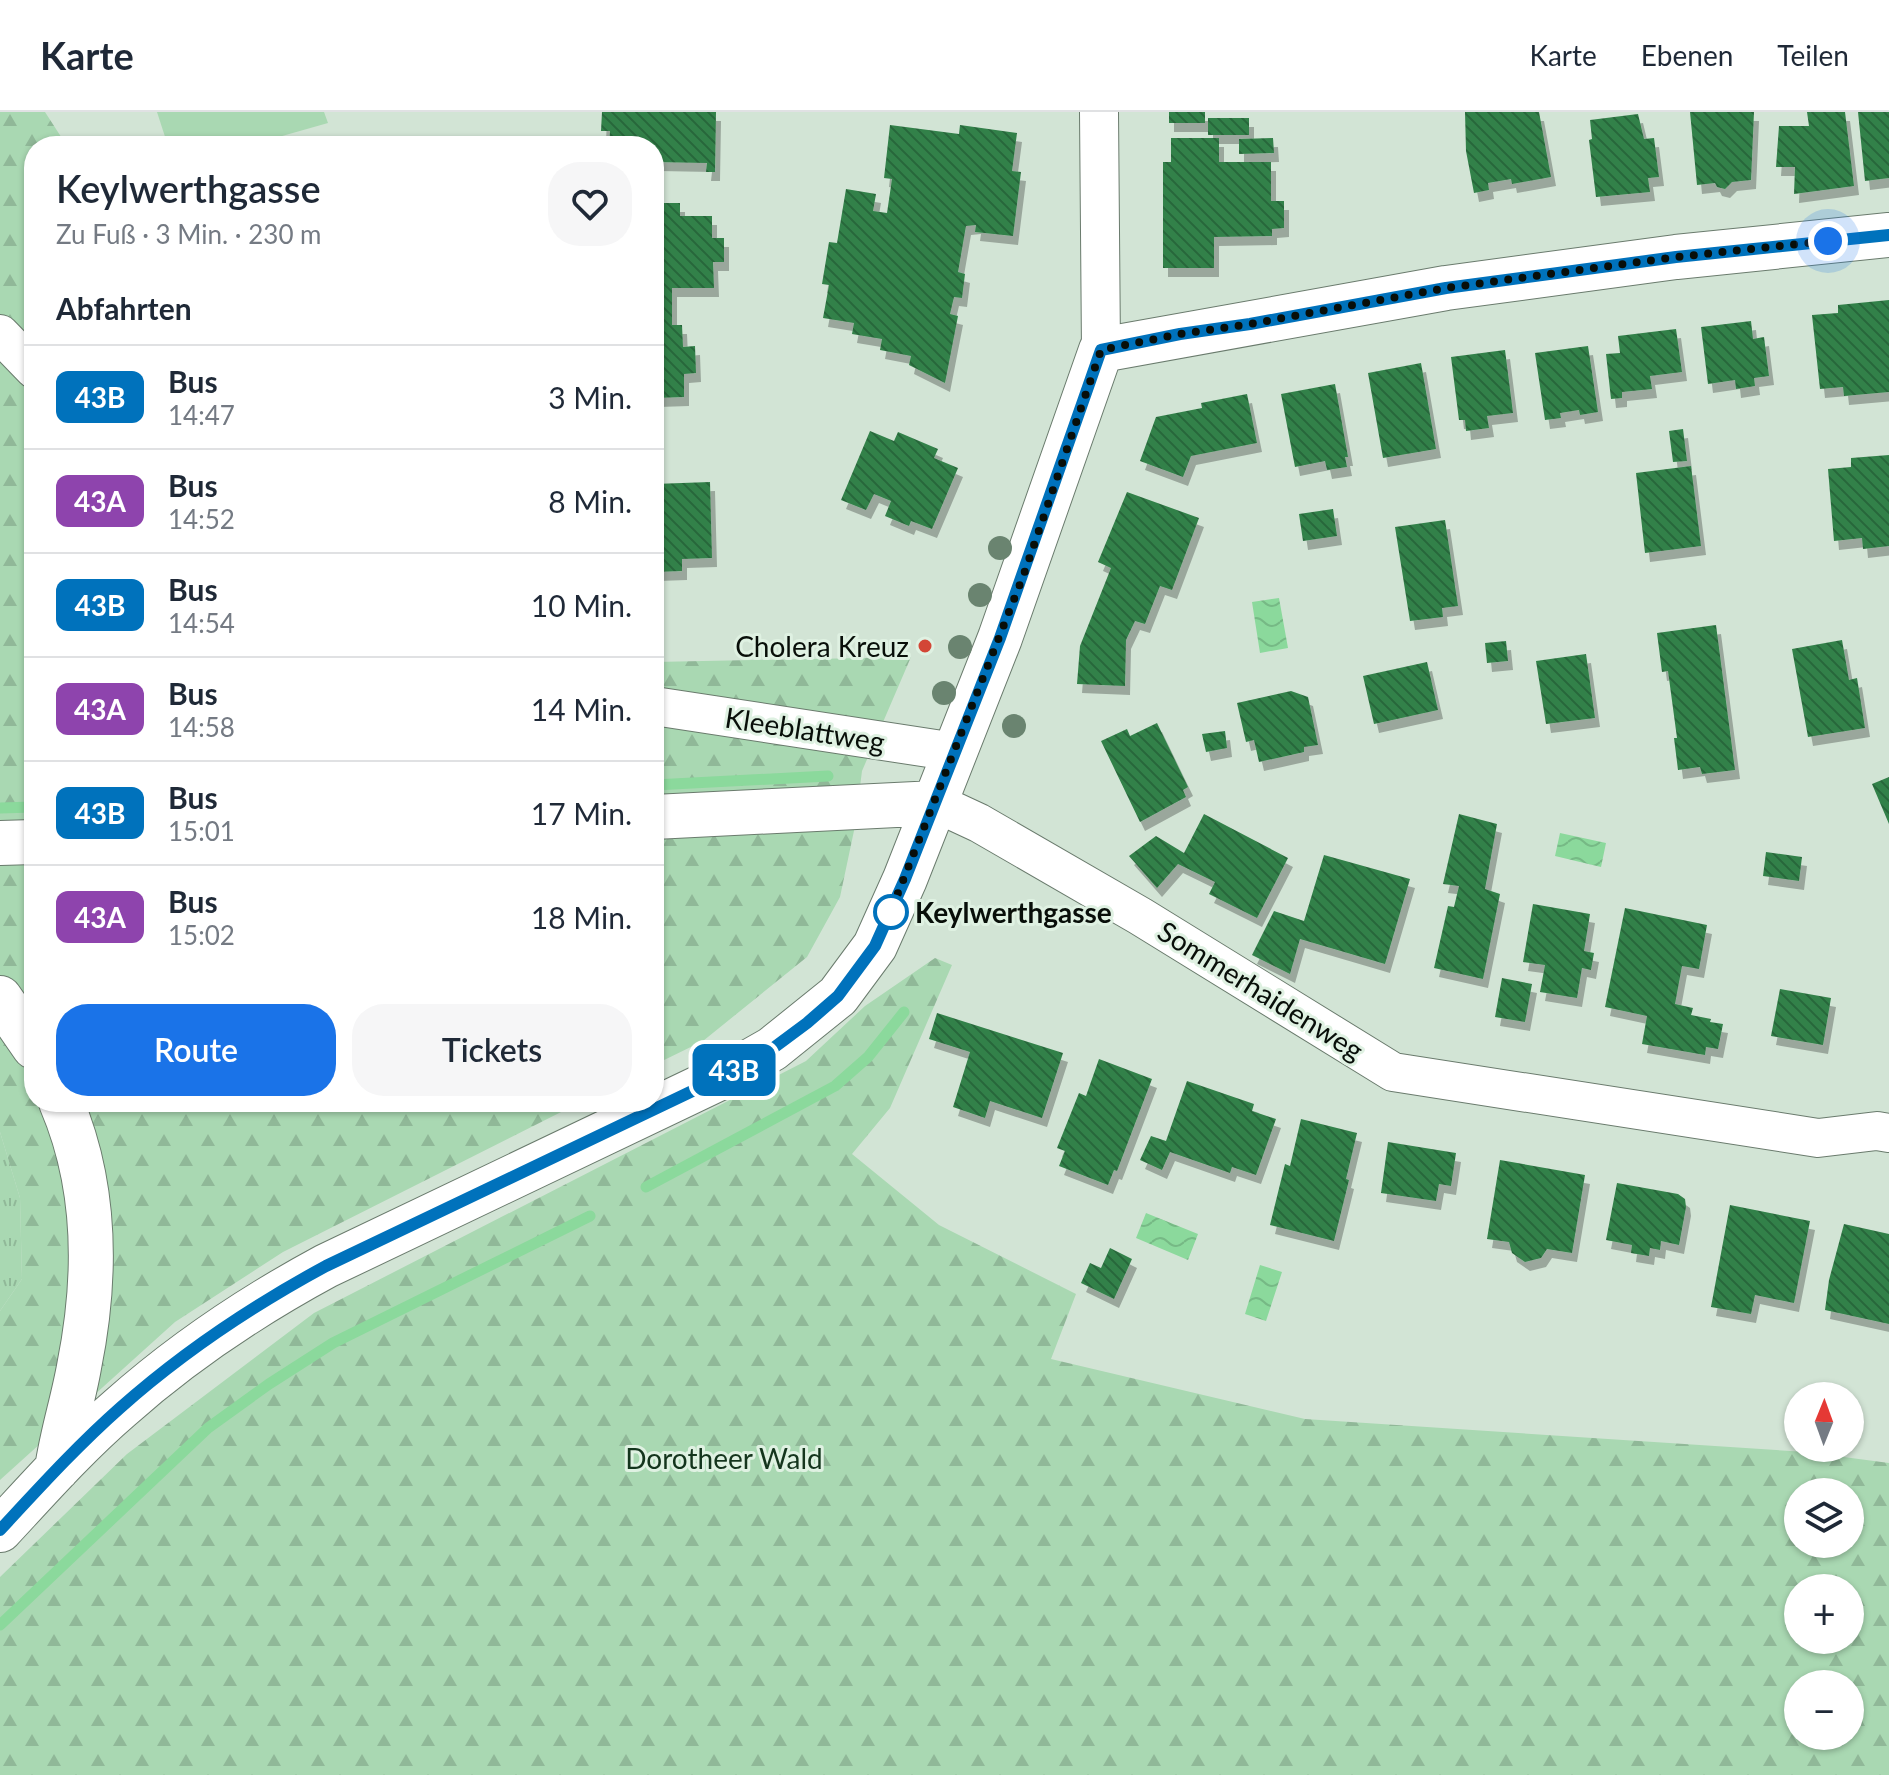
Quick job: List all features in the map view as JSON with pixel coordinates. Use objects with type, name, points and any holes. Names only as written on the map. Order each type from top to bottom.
[{"type":"main road","points":[[664,1105],[772,1049],[807,1023],[838,996],[875,946],[936,803],[1024,574],[1101,350],[1446,288],[1676,257],[1889,235]]},
{"type":"main road","name":"Sommerhaidenweg","points":[[664,817],[936,803]]},
{"type":"main road","points":[[0,843],[24,842]]},
{"type":"main road","points":[[0,998],[24,1033]]},
{"type":"main road","points":[[57,1469],[80,1364],[90,1283],[91,1221],[87,1193],[81,1155],[65,1112]]},
{"type":"main road","points":[[0,1530],[120,1408],[172,1365],[271,1296],[340,1259],[648,1112]]},
{"type":"street","points":[[1099,112],[1101,350]]},
{"type":"street","points":[[0,334],[24,359]]},
{"type":"street","name":"Kleeblattweg","points":[[664,708],[955,752]]},
{"type":"street","name":"Sommerhaidenweg","points":[[936,803],[979,823],[1140,916],[1393,1072],[1818,1138],[1885,1122]]},
{"type":"green space","points":[[0,112],[45,112],[61,136],[24,136],[24,1112],[561,1112],[283,1252],[175,1322],[0,1480],[0,1311],[22,1279],[20,1198],[0,1132]]},
{"type":"green space","points":[[157,112],[324,112],[328,123],[282,136],[165,136]]},
{"type":"green space","points":[[911,657],[862,771],[855,826],[840,897],[807,957],[703,1041],[664,1060],[664,662]]},
{"type":"green space","name":"Dorotheer Wald","points":[[935,958],[952,965],[890,1108],[852,1154],[939,1225],[1076,1294],[1051,1359],[1305,1419],[1784,1451],[1784,1462],[1864,1460],[1889,1463],[1889,1775],[0,1775],[0,1577],[127,1454],[314,1313],[806,1061],[865,1006]]},
{"type":"green space","points":[[0,1132],[20,1198],[22,1279],[0,1311]]},
{"type":"water","points":[[1279,598],[1288,648],[1260,653],[1252,602]]},
{"type":"water","points":[[1560,833],[1606,843],[1601,867],[1555,856]]},
{"type":"water","points":[[1146,1213],[1198,1234],[1188,1260],[1136,1238]]},
{"type":"water","points":[[1260,1265],[1282,1272],[1266,1321],[1245,1314]]},
{"type":"building","points":[[602,112],[716,112],[715,172],[706,172],[707,163],[664,162],[664,136],[610,136],[610,131],[601,131]]},
{"type":"building","points":[[1169,112],[1205,112],[1205,123],[1169,123]]},
{"type":"building","points":[[1465,112],[1539,112],[1551,177],[1512,184],[1511,179],[1488,183],[1489,190],[1474,193],[1466,151]]},
{"type":"building","points":[[1690,112],[1754,112],[1751,180],[1732,182],[1725,189],[1717,187],[1715,183],[1697,185]]},
{"type":"building","points":[[1807,112],[1845,112],[1854,186],[1794,194],[1795,167],[1776,167],[1779,126],[1809,126]]},
{"type":"building","points":[[1858,112],[1889,112],[1889,178],[1865,181]]},
{"type":"building","points":[[1638,114],[1644,139],[1654,138],[1659,177],[1648,178],[1650,192],[1596,197],[1589,140],[1592,139],[1590,120]]},
{"type":"building","points":[[1208,118],[1249,118],[1249,135],[1208,135]]},
{"type":"building","points":[[890,125],[959,134],[960,125],[1017,133],[1012,171],[1021,172],[1013,236],[975,232],[976,225],[966,226],[958,272],[965,274],[962,298],[954,297],[950,314],[958,316],[945,383],[909,365],[911,356],[880,350],[882,339],[852,334],[854,323],[823,318],[829,285],[822,284],[829,242],[837,243],[846,189],[876,194],[873,211],[887,213],[892,179],[884,178]]},
{"type":"building","points":[[1171,138],[1219,138],[1219,162],[1271,162],[1271,201],[1284,201],[1284,228],[1272,229],[1272,236],[1214,237],[1214,268],[1163,268],[1163,162],[1171,162]]},
{"type":"building","points":[[1273,138],[1274,153],[1239,154],[1239,139]]},
{"type":"building","points":[[664,203],[680,203],[680,216],[712,216],[712,238],[724,238],[724,262],[713,262],[714,288],[672,288],[672,325],[682,325],[683,347],[695,346],[696,373],[684,374],[684,397],[664,398]]},
{"type":"building","points":[[1889,300],[1889,392],[1844,396],[1843,387],[1820,389],[1812,315],[1838,313],[1838,305]]},
{"type":"building","points":[[1751,321],[1753,339],[1764,337],[1769,376],[1754,378],[1755,386],[1736,389],[1735,380],[1708,384],[1701,327]]},
{"type":"building","points":[[1676,329],[1682,372],[1650,376],[1652,389],[1622,392],[1622,398],[1611,399],[1606,354],[1620,353],[1618,336]]},
{"type":"building","points":[[1588,346],[1598,412],[1580,415],[1579,410],[1560,413],[1561,418],[1545,420],[1535,353]]},
{"type":"building","points":[[1505,350],[1513,413],[1487,416],[1489,428],[1466,431],[1465,420],[1459,420],[1451,357]]},
{"type":"building","points":[[1421,363],[1436,449],[1383,458],[1368,373]]},
{"type":"building","points":[[1335,384],[1348,457],[1345,457],[1347,467],[1327,470],[1325,461],[1295,467],[1281,394]]},
{"type":"building","points":[[1247,394],[1257,443],[1191,456],[1183,477],[1140,461],[1156,417],[1202,408],[1201,403]]},
{"type":"building","points":[[1683,429],[1687,461],[1673,462],[1669,431]]},
{"type":"building","points":[[870,431],[894,441],[898,432],[938,449],[934,458],[958,468],[932,529],[911,521],[909,526],[885,516],[891,501],[874,494],[866,510],[841,500]]},
{"type":"building","points":[[1889,455],[1889,546],[1863,549],[1862,538],[1834,541],[1828,469],[1851,467],[1851,458]]},
{"type":"building","points":[[1691,466],[1701,546],[1645,553],[1636,473]]},
{"type":"building","points":[[710,482],[712,558],[682,559],[682,571],[664,572],[664,484]]},
{"type":"building","points":[[1127,492],[1199,518],[1172,590],[1160,586],[1145,624],[1135,621],[1126,640],[1125,686],[1077,684],[1080,646],[1111,568],[1098,562]]},
{"type":"building","points":[[1333,509],[1337,536],[1303,541],[1299,514]]},
{"type":"building","points":[[1445,520],[1458,606],[1442,608],[1443,617],[1410,621],[1395,527]]},
{"type":"building","points":[[1716,625],[1735,770],[1702,774],[1700,767],[1678,770],[1668,671],[1662,672],[1657,633]]},
{"type":"building","points":[[1842,640],[1849,680],[1857,678],[1865,728],[1808,737],[1792,649]]},
{"type":"building","points":[[1506,641],[1508,661],[1487,663],[1485,643]]},
{"type":"building","points":[[1586,654],[1595,718],[1546,724],[1536,661]]},
{"type":"building","points":[[1427,662],[1438,710],[1374,724],[1363,676]]},
{"type":"building","points":[[1291,691],[1308,697],[1318,745],[1304,747],[1304,752],[1259,762],[1254,740],[1246,742],[1237,703]]},
{"type":"building","points":[[1157,723],[1188,787],[1183,790],[1186,797],[1140,822],[1101,741],[1127,729],[1130,736]]},
{"type":"building","points":[[1225,731],[1227,748],[1206,752],[1202,734]]},
{"type":"building","points":[[1889,777],[1889,824],[1872,784]]},
{"type":"building","points":[[1204,814],[1288,858],[1257,918],[1209,894],[1215,882],[1178,864],[1157,888],[1129,856],[1156,836],[1184,853]]},
{"type":"building","points":[[1459,814],[1497,824],[1485,889],[1500,894],[1483,979],[1434,968],[1448,906],[1454,907],[1459,886],[1443,884]]},
{"type":"building","points":[[1766,852],[1802,857],[1799,881],[1763,876]]},
{"type":"building","points":[[1324,855],[1410,879],[1385,964],[1300,939],[1290,974],[1252,955],[1274,911],[1304,921]]},
{"type":"building","points":[[1533,904],[1590,914],[1584,951],[1594,953],[1591,970],[1582,968],[1577,998],[1540,992],[1545,965],[1523,962]]},
{"type":"building","points":[[1625,908],[1707,925],[1699,969],[1682,966],[1675,1004],[1693,1008],[1691,1015],[1723,1024],[1718,1049],[1706,1047],[1705,1055],[1642,1044],[1647,1016],[1605,1007]]},
{"type":"building","points":[[1502,978],[1532,984],[1525,1022],[1495,1017]]},
{"type":"building","points":[[1780,989],[1831,998],[1823,1045],[1771,1036]]},
{"type":"building","points":[[937,1013],[1063,1053],[1042,1118],[990,1101],[985,1118],[953,1107],[970,1052],[929,1039]]},
{"type":"building","points":[[1099,1059],[1152,1079],[1117,1171],[1114,1170],[1108,1185],[1059,1166],[1065,1151],[1057,1148],[1079,1093],[1086,1096]]},
{"type":"building","points":[[1187,1081],[1254,1104],[1252,1111],[1276,1119],[1256,1175],[1232,1167],[1230,1173],[1170,1152],[1162,1170],[1140,1160],[1151,1136],[1166,1141]]},
{"type":"building","points":[[1301,1119],[1357,1133],[1334,1241],[1270,1225],[1285,1164],[1290,1166]]},
{"type":"building","points":[[1388,1142],[1456,1153],[1451,1186],[1439,1184],[1436,1201],[1381,1193]]},
{"type":"building","points":[[1500,1160],[1585,1175],[1572,1253],[1547,1249],[1541,1258],[1525,1262],[1512,1253],[1509,1242],[1487,1239]]},
{"type":"building","points":[[1617,1183],[1678,1194],[1685,1199],[1679,1245],[1661,1241],[1660,1250],[1650,1248],[1649,1256],[1631,1253],[1632,1245],[1606,1240]]},
{"type":"building","points":[[1730,1205],[1810,1221],[1794,1303],[1755,1295],[1751,1314],[1711,1307]]},
{"type":"building","points":[[1844,1224],[1889,1234],[1889,1324],[1825,1310],[1829,1280]]},
{"type":"building","points":[[1110,1248],[1132,1259],[1114,1299],[1081,1283],[1090,1263],[1101,1268]]},
{"type":"waterway","points":[[664,784],[828,776]]},
{"type":"waterway","points":[[0,808],[24,807]]},
{"type":"waterway","points":[[646,1187],[835,1086],[868,1057],[904,1012]]},
{"type":"waterway","points":[[0,1625],[208,1428],[269,1384],[333,1343],[590,1216]]},
{"type":"bus line","name":"43B","points":[[664,1105],[772,1049],[807,1023],[838,996],[875,946],[905,879],[1024,574],[1101,350],[1446,288],[1676,257],[1889,235]]},
{"type":"bus line","name":"43B","points":[[0,1530],[120,1408],[214,1333],[271,1296],[326,1266],[648,1112]]},
{"type":"place","name":"Cholera Kreuz","points":[[925,646]]},
{"type":"place","name":"Keylwerthgasse","points":[[891,912]]},
{"type":"route","points":[[891,912],[889,916],[1024,574],[1101,350],[1446,288],[1676,257],[1828,241]]}]
